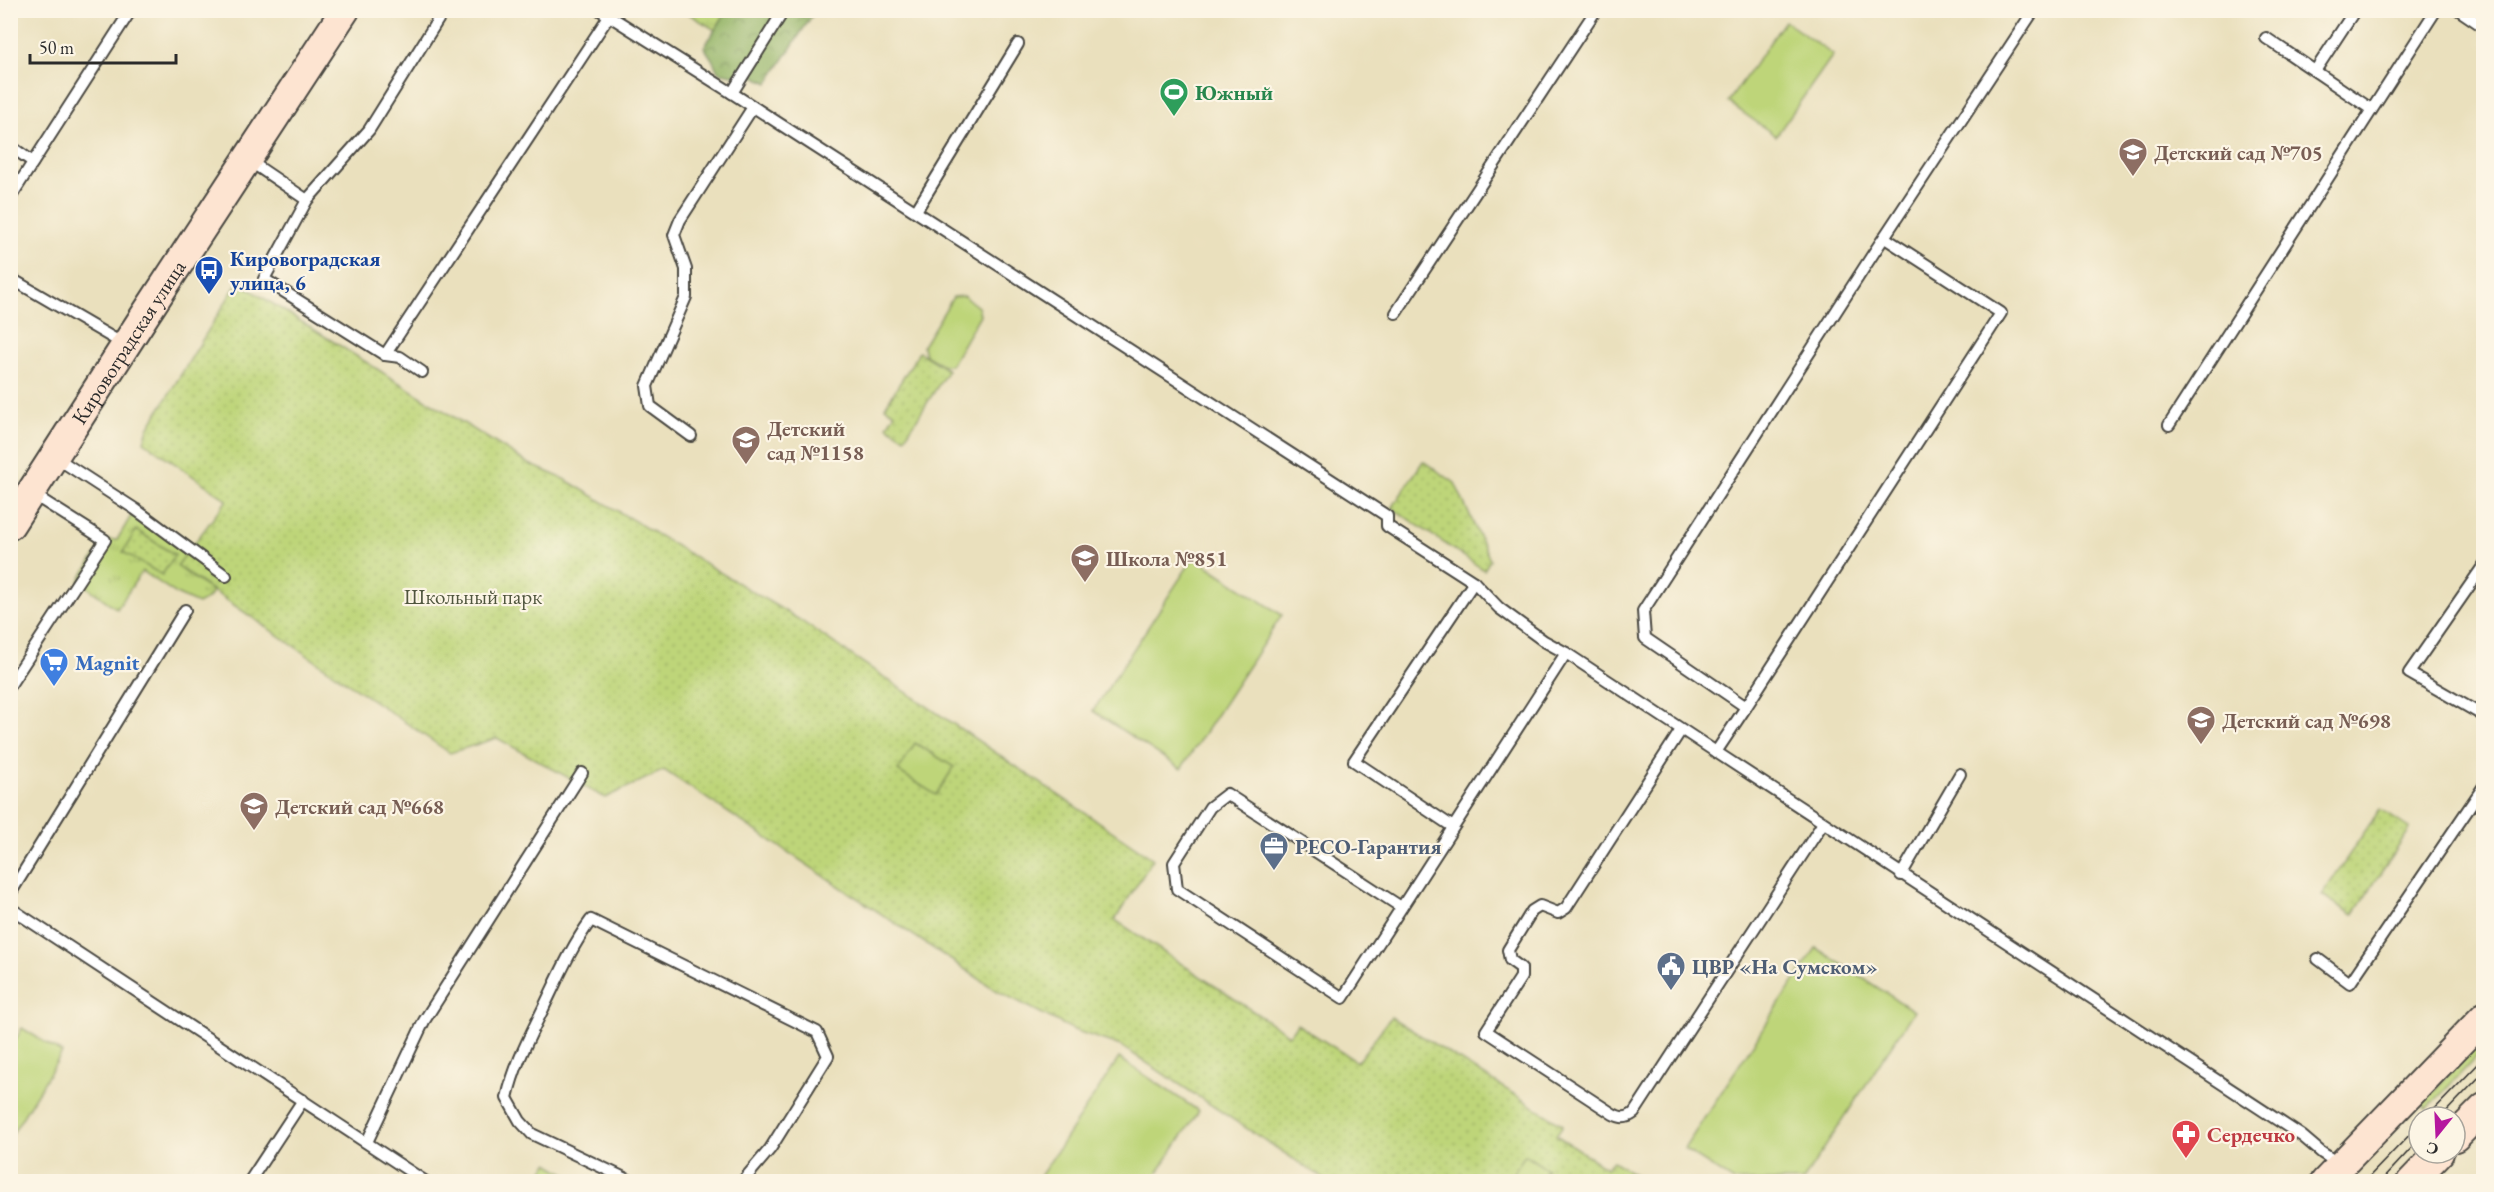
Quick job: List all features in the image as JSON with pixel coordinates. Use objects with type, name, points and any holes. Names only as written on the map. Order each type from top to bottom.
[{"type":"street","name":"Кировоградская улица","points":[[10,525],[345,10]]},
{"type":"street","points":[[2333,1173],[2484,1017]]},
{"type":"street","points":[[2467,1125],[2484,1108]]},
{"type":"street","points":[[2415,1180],[2428,1165]]},
{"type":"lane","points":[[10,198],[131,10]]},
{"type":"lane","points":[[422,372],[400,357],[385,355],[264,279],[307,200],[369,130],[444,10]]},
{"type":"lane","points":[[732,93],[784,10]]},
{"type":"lane","points":[[1396,313],[1596,10]]},
{"type":"lane","points":[[1746,706],[1645,638],[1643,611],[2034,10]]},
{"type":"lane","points":[[2315,71],[2355,10]]},
{"type":"lane","points":[[2169,425],[2436,10]]},
{"type":"lane","points":[[2459,10],[2484,27]]},
{"type":"lane","points":[[385,355],[605,13],[1387,516],[1387,526],[1474,582],[1499,608],[1544,641],[1566,653],[1901,875],[2292,1129],[2322,1153],[2333,1173]]},
{"type":"lane","points":[[2266,38],[2371,109]]},
{"type":"lane","points":[[916,211],[1018,44]]},
{"type":"lane","points":[[691,436],[650,406],[647,386],[686,297],[686,269],[674,235],[680,220],[753,107]]},
{"type":"lane","points":[[10,147],[33,162]]},
{"type":"lane","points":[[247,159],[307,200]]},
{"type":"lane","points":[[1716,752],[2001,313],[1885,238]]},
{"type":"lane","points":[[10,278],[125,345]]},
{"type":"lane","points":[[55,457],[135,509],[226,576]]},
{"type":"lane","points":[[10,686],[105,540],[31,492]]},
{"type":"lane","points":[[2484,565],[2409,673],[2484,716]]},
{"type":"lane","points":[[1453,827],[1354,761],[1474,582]]},
{"type":"lane","points":[[10,894],[185,610]]},
{"type":"lane","points":[[1401,907],[1227,795],[1210,807],[1174,864],[1177,889],[1343,998],[1566,653]]},
{"type":"lane","points":[[1681,730],[1566,908],[1558,913],[1540,906],[1532,910],[1526,919],[1508,950],[1510,960],[1521,968],[1521,977],[1486,1032],[1612,1114],[1621,1118],[1629,1117],[1634,1113],[1822,823]]},
{"type":"lane","points":[[367,1142],[424,1021],[582,773]]},
{"type":"lane","points":[[1901,875],[1960,774]]},
{"type":"lane","points":[[2318,959],[2350,984],[2484,786]]},
{"type":"lane","points":[[10,908],[426,1182]]},
{"type":"lane","points":[[633,1182],[532,1134],[520,1121],[507,1098],[512,1075],[524,1048],[578,938],[591,920],[817,1032],[828,1056],[770,1149],[742,1182]]},
{"type":"lane","points":[[249,1182],[303,1100]]},
{"type":"green space","points":[[684,11],[727,11],[715,30]]},
{"type":"green space","points":[[727,11],[815,11],[768,83],[746,72],[732,75],[718,72],[704,47]]},
{"type":"green space","points":[[1785,21],[1833,55],[1776,136],[1728,102]]},
{"type":"green space","name":"Школьный парк","points":[[238,282],[529,464],[566,480],[798,619],[1153,859],[1115,920],[1289,1035],[1297,1024],[1357,1062],[1391,1017],[1563,1125],[1556,1135],[1606,1168],[1613,1161],[1645,1181],[1327,1181],[1121,1046],[1074,1030],[996,990],[664,770],[605,798],[497,738],[450,753],[177,566],[227,500],[144,442],[148,428]]},
{"type":"green space","points":[[964,296],[978,307],[980,315],[951,365],[943,365],[925,355],[923,346],[953,297]]},
{"type":"green space","points":[[919,352],[948,370],[905,438],[887,426],[895,413],[885,407]]},
{"type":"green space","points":[[1423,461],[1455,483],[1490,560],[1484,570],[1392,508]]},
{"type":"green space","points":[[135,509],[190,550],[177,566],[213,592],[207,599],[198,604],[178,595],[142,571],[117,609],[79,581],[105,540],[117,540]]},
{"type":"green space","points":[[136,530],[175,555],[162,575],[123,552]]},
{"type":"green space","points":[[1194,557],[1282,615],[1181,769],[1093,711]]},
{"type":"green space","points":[[915,743],[954,767],[936,795],[898,771]]},
{"type":"green space","points":[[2380,809],[2410,829],[2353,915],[2322,895]]},
{"type":"green space","points":[[1816,948],[1914,1011],[1803,1181],[1734,1181],[1684,1149]]},
{"type":"green space","points":[[22,1028],[62,1053],[11,1136],[11,1048]]},
{"type":"green space","points":[[2483,1038],[2483,1050],[2431,1105],[2421,1104]]},
{"type":"green space","points":[[1119,1058],[1199,1111],[1152,1181],[1037,1181]]},
{"type":"green space","points":[[1525,1155],[1547,1169],[1539,1181],[1520,1181],[1511,1176]]},
{"type":"green space","points":[[548,1163],[578,1181],[537,1181]]},
{"type":"tram line","points":[[2439,1105],[2484,1058]]},
{"type":"tram line","points":[[2452,1105],[2484,1072]]},
{"type":"tram line","points":[[2364,1182],[2407,1137]]},
{"type":"tram line","points":[[2380,1182],[2407,1153]]},
{"type":"place","name":"Южный","points":[[1174,118]]},
{"type":"place","name":"Детский сад №705","points":[[2133,178]]},
{"type":"place","name":"Кировоградская улица, 6","points":[[209,296]]},
{"type":"place","name":"Детский сад №1158","points":[[746,466]]},
{"type":"place","name":"Школа №851","points":[[1085,584]]},
{"type":"place","name":"Magnit","points":[[54,688]]},
{"type":"place","name":"Детский сад №698","points":[[2201,746]]},
{"type":"place","name":"Детский сад №668","points":[[254,832]]},
{"type":"place","name":"РЕСО-Гарантия","points":[[1274,872]]},
{"type":"place","name":"ЦВР «На Сумском»","points":[[1671,992]]},
{"type":"place","name":"Сердечко","points":[[2186,1160]]}]
